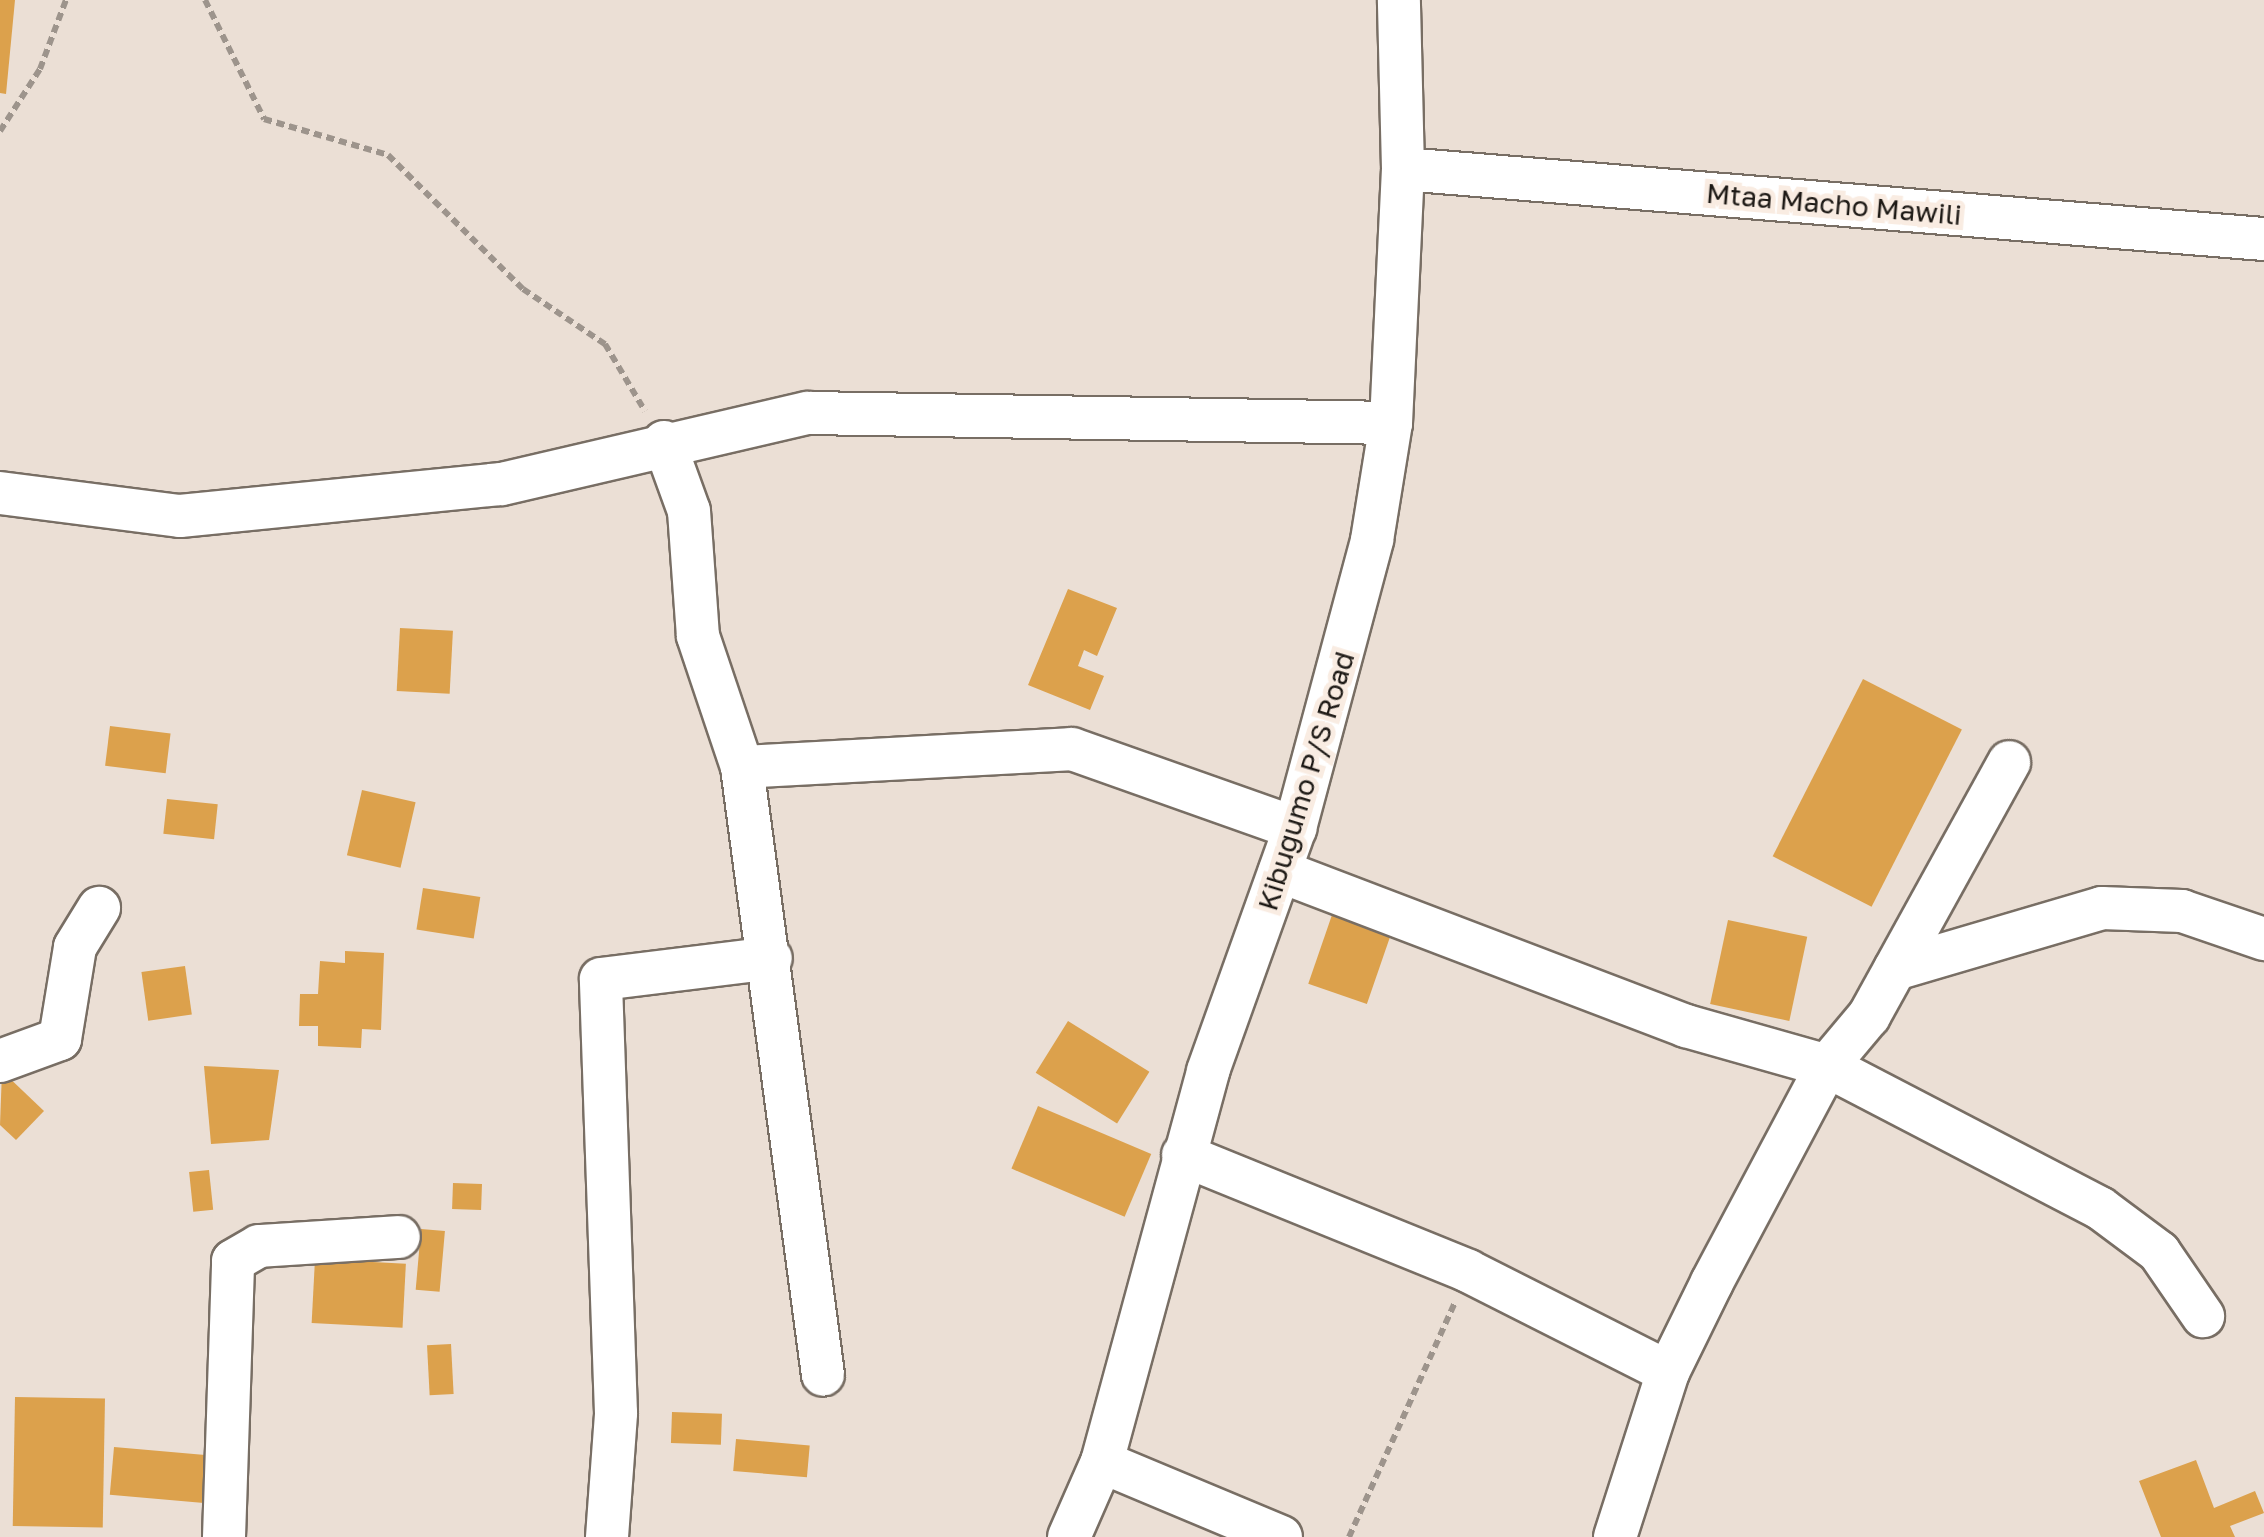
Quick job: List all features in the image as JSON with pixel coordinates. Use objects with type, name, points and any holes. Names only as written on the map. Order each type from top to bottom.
[{"type":"street","name":"Kibugumo P/S Road","points":[[1069,1537],[1102,1462],[1183,1156],[1295,828],[1346,654],[1392,423],[1404,169],[1399,0]]},
{"type":"street","name":"Mtaa Macho Mawili","points":[[1404,169],[2264,238]]},
{"type":"street","points":[[0,493],[180,516],[502,484],[664,442],[808,413],[1392,423]]},
{"type":"street","points":[[664,442],[689,512],[698,636],[742,766],[771,958],[823,1375]]},
{"type":"street","points":[[742,766],[1072,749],[1295,828]]},
{"type":"street","points":[[1616,1537],[1668,1372],[1827,1066],[1895,968],[2009,762]]},
{"type":"street","points":[[1280,870],[1686,1026],[1827,1066],[2100,1208],[2159,1252],[2203,1316]]},
{"type":"street","points":[[0,1062],[60,1039],[75,946],[99,908]]},
{"type":"street","points":[[1895,968],[2102,908],[2182,911],[2264,938]]},
{"type":"street","points":[[607,1537],[616,1413],[601,979],[771,958]]},
{"type":"street","points":[[1183,1156],[1468,1271],[1668,1372]]},
{"type":"street","points":[[224,1537],[233,1261],[259,1246],[399,1237]]},
{"type":"street","points":[[1102,1462],[1281,1537]]},
{"type":"path","points":[[0,132],[40,70],[66,0]]},
{"type":"path","points":[[205,0],[264,119],[388,155],[523,290],[605,344],[664,442]]},
{"type":"path","points":[[1349,1537],[1396,1450],[1468,1271]]},
{"type":"building","points":[[0,0],[15,0],[6,94],[0,93]]},
{"type":"building","points":[[1068,589],[1117,608],[1097,656],[1084,650],[1078,666],[1104,676],[1090,710],[1028,685]]},
{"type":"building","points":[[400,628],[453,631],[450,694],[397,691]]},
{"type":"building","points":[[1863,679],[1962,729],[1872,907],[1773,856]]},
{"type":"building","points":[[110,726],[171,733],[166,773],[105,766]]},
{"type":"building","points":[[362,790],[416,802],[401,868],[347,855]]},
{"type":"building","points":[[167,799],[218,804],[214,839],[163,834]]},
{"type":"building","points":[[423,888],[480,897],[474,939],[416,929]]},
{"type":"building","points":[[1333,912],[1392,932],[1367,1004],[1308,984]]},
{"type":"building","points":[[1728,920],[1807,937],[1789,1021],[1710,1004]]},
{"type":"building","points":[[345,951],[384,953],[381,1030],[362,1029],[361,1048],[318,1046],[318,1026],[299,1026],[300,994],[318,994],[320,961],[345,963]]},
{"type":"building","points":[[185,966],[192,1015],[148,1021],[141,972]]},
{"type":"building","points":[[1068,1021],[1149,1072],[1117,1124],[1036,1073]]},
{"type":"building","points":[[204,1066],[279,1070],[269,1140],[211,1144]]},
{"type":"building","points":[[2,1071],[44,1111],[16,1140],[0,1125]]},
{"type":"building","points":[[1038,1106],[1151,1154],[1125,1217],[1011,1169]]},
{"type":"building","points":[[209,1170],[213,1210],[193,1212],[189,1172]]},
{"type":"building","points":[[453,1183],[482,1184],[481,1210],[452,1209]]},
{"type":"building","points":[[421,1229],[445,1231],[440,1292],[416,1290]]},
{"type":"building","points":[[315,1259],[406,1264],[403,1328],[312,1323]]},
{"type":"building","points":[[451,1344],[454,1394],[430,1395],[427,1345]]},
{"type":"building","points":[[15,1397],[105,1399],[103,1528],[13,1526]]},
{"type":"building","points":[[672,1412],[722,1414],[721,1445],[671,1443]]},
{"type":"building","points":[[736,1439],[810,1445],[807,1477],[733,1471]]},
{"type":"building","points":[[114,1447],[217,1456],[212,1504],[110,1495]]},
{"type":"building","points":[[2196,1460],[2214,1508],[2255,1491],[2264,1513],[2230,1526],[2235,1537],[2161,1537],[2139,1481]]}]
